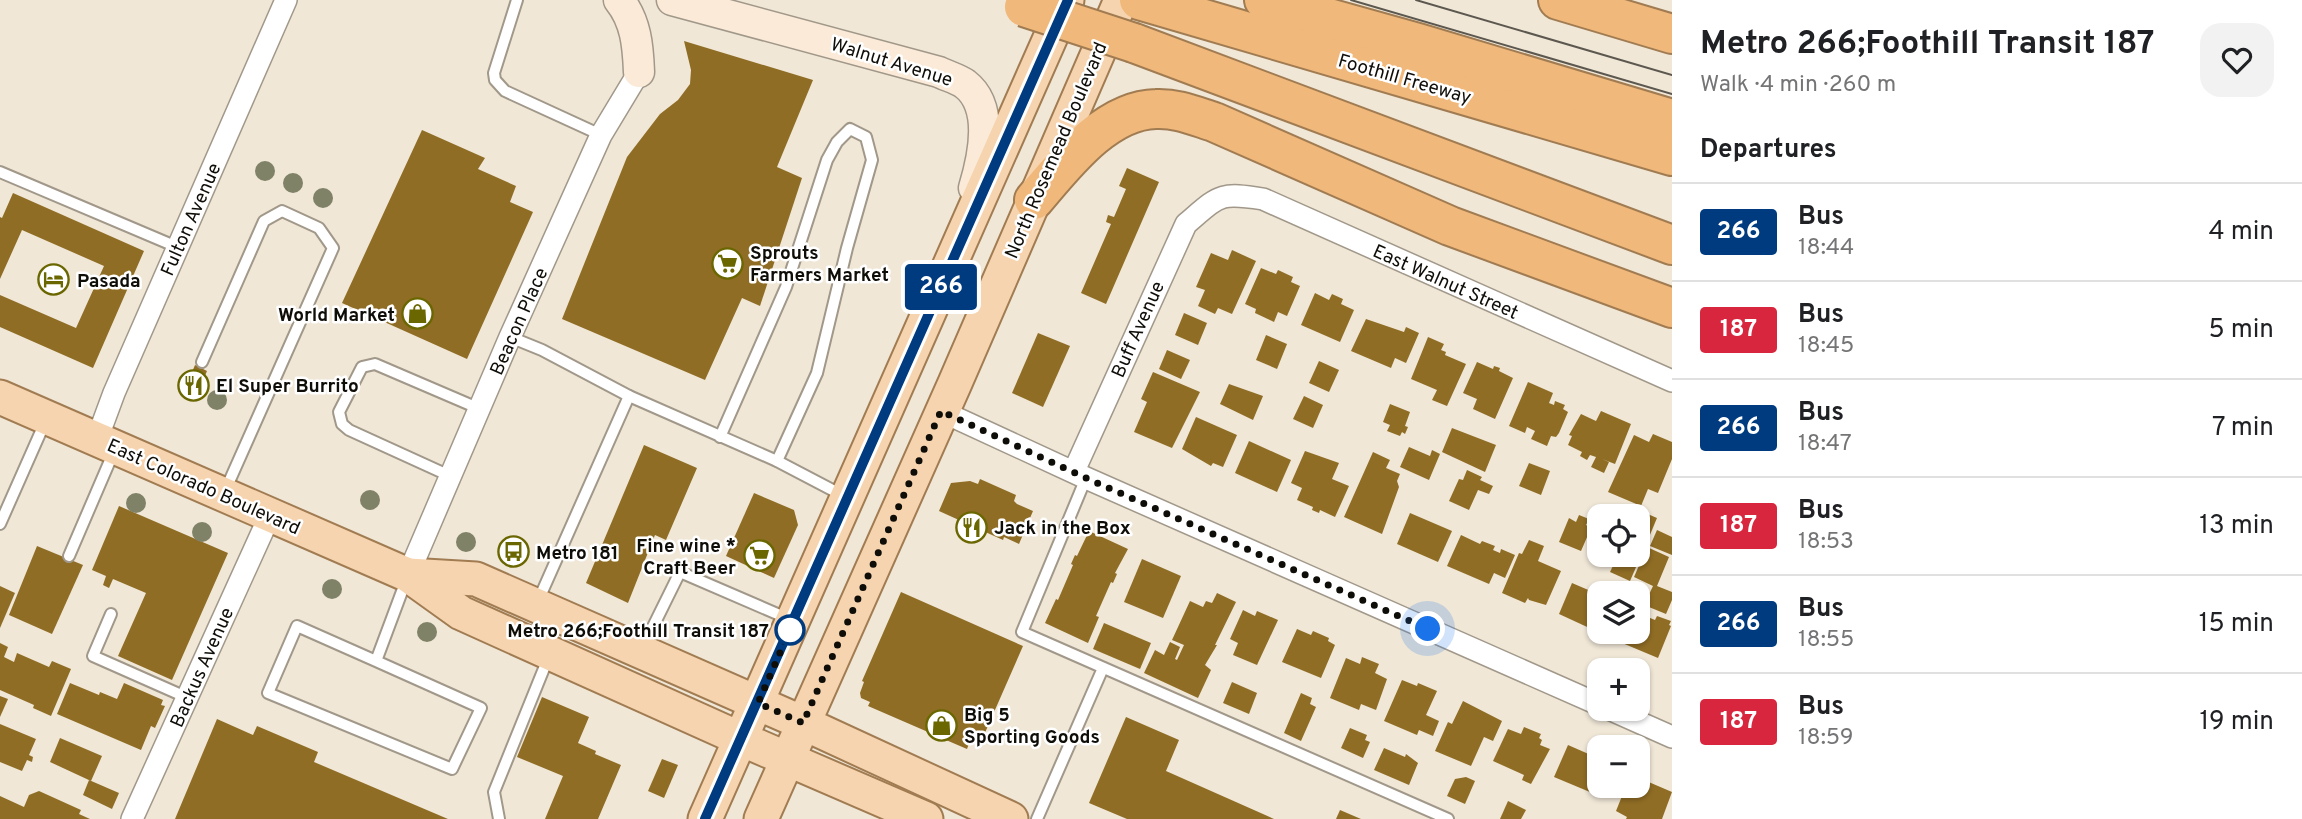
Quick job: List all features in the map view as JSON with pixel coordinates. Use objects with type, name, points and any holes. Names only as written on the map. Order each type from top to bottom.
[{"type":"highway","points":[[1264,0],[1672,119]]},
{"type":"highway","points":[[1558,0],[1672,34]]},
{"type":"highway","name":"Foothill Freeway","points":[[1137,1],[1672,156]]},
{"type":"highway","points":[[1012,3],[1135,43],[1672,245]]},
{"type":"highway","points":[[1034,200],[1073,154],[1110,124],[1133,114],[1155,109],[1183,111],[1214,122],[1450,226],[1672,308]]},
{"type":"main road","points":[[619,0],[631,17],[639,54],[639,72]]},
{"type":"main road","name":"Walnut Avenue","points":[[672,0],[939,72],[964,83],[981,107],[983,152],[949,268]]},
{"type":"main road","points":[[705,819],[1068,0]]},
{"type":"main road","name":"North Rosemead Boulevard","points":[[761,819],[1034,200],[1137,1]]},
{"type":"main road","name":"East Colorado Boulevard","points":[[0,397],[408,575],[461,613],[921,818]]},
{"type":"main road","name":"East Colorado Boulevard","points":[[408,575],[476,579],[803,723],[1011,819]]},
{"type":"street","name":"Fulton Avenue","points":[[106,443],[177,247],[286,0]]},
{"type":"street","name":"Beacon Place","points":[[408,575],[510,337],[601,135],[639,72]]},
{"type":"street","name":"East Walnut Street","points":[[1216,198],[1235,194],[1263,199],[1672,381]]},
{"type":"street","name":"Buff Avenue","points":[[1080,475],[1175,244],[1186,224],[1216,198]]},
{"type":"street","points":[[941,411],[1587,699]]},
{"type":"street","name":"Backus Avenue","points":[[132,819],[270,515]]},
{"type":"street","points":[[1636,721],[1672,737]]},
{"type":"lane","points":[[517,0],[494,72],[495,80],[505,90],[601,135]]},
{"type":"lane","points":[[720,437],[786,287],[827,160],[837,142],[850,130],[866,136],[872,160],[847,248],[817,373],[777,461]]},
{"type":"lane","points":[[0,172],[177,247]]},
{"type":"lane","points":[[202,362],[264,221],[282,211],[319,228],[333,248],[224,494]]},
{"type":"lane","points":[[510,337],[542,350],[629,396],[777,461],[848,498]]},
{"type":"lane","points":[[450,476],[349,430],[342,424],[339,412],[362,367],[375,364],[480,409]]},
{"type":"lane","points":[[536,606],[629,396]]},
{"type":"lane","points":[[0,524],[47,417]]},
{"type":"lane","points":[[69,556],[106,443]]},
{"type":"lane","points":[[1080,475],[1022,632],[1448,819]]},
{"type":"lane","points":[[641,652],[680,572],[794,622]]},
{"type":"lane","points":[[376,661],[408,575]]},
{"type":"lane","points":[[111,614],[93,656],[188,698]]},
{"type":"lane","points":[[297,626],[376,661],[481,708],[452,769],[268,693],[297,626]]},
{"type":"lane","points":[[499,819],[494,792],[550,653]]},
{"type":"lane","points":[[1037,819],[1103,668]]},
{"type":"building","points":[[684,41],[813,80],[777,167],[802,178],[760,306],[742,298],[705,380],[562,319],[627,157],[660,114],[678,100],[690,84],[691,70]]},
{"type":"building","points":[[422,130],[485,158],[478,169],[516,186],[510,202],[533,212],[467,359],[342,303]]},
{"type":"building","points":[[1127,168],[1159,182],[1106,304],[1081,293],[1111,224],[1106,222],[1108,215],[1114,217],[1126,189],[1119,186]]},
{"type":"building","points":[[13,193],[144,251],[93,368],[0,327],[0,295],[76,328],[104,266],[22,230],[0,279],[0,217],[2,218]]},
{"type":"building","points":[[1232,250],[1256,261],[1232,314],[1218,308],[1215,314],[1198,306],[1205,290],[1196,287],[1211,253],[1228,260]]},
{"type":"building","points":[[1261,268],[1276,274],[1278,270],[1293,277],[1291,282],[1300,286],[1287,316],[1278,312],[1274,322],[1255,313],[1256,309],[1245,304]]},
{"type":"building","points":[[1315,293],[1329,300],[1332,294],[1343,299],[1341,304],[1354,310],[1340,342],[1301,325]]},
{"type":"building","points":[[1184,313],[1207,323],[1198,345],[1175,335]]},
{"type":"building","points":[[1366,319],[1404,332],[1406,327],[1419,333],[1406,363],[1395,358],[1391,368],[1351,351]]},
{"type":"building","points":[[1038,333],[1070,346],[1043,407],[1012,393]]},
{"type":"building","points":[[1266,335],[1287,344],[1277,369],[1256,360]]},
{"type":"building","points":[[1428,337],[1444,344],[1441,350],[1446,352],[1445,355],[1466,364],[1447,406],[1432,400],[1437,390],[1411,379]]},
{"type":"building","points":[[1167,350],[1190,360],[1181,379],[1159,369]]},
{"type":"building","points":[[1319,361],[1339,370],[1329,392],[1309,383]]},
{"type":"building","points":[[1477,362],[1493,369],[1494,366],[1500,368],[1499,371],[1513,378],[1495,419],[1473,409],[1477,399],[1463,393]]},
{"type":"building","points":[[195,365],[207,371],[194,401],[182,396]]},
{"type":"building","points":[[1153,372],[1200,392],[1172,448],[1134,432],[1147,402],[1141,399]]},
{"type":"building","points":[[1528,382],[1553,393],[1549,403],[1554,405],[1555,401],[1565,405],[1563,409],[1568,412],[1559,433],[1556,437],[1551,436],[1547,446],[1531,439],[1535,431],[1527,427],[1525,433],[1509,426]]},
{"type":"building","points":[[1229,384],[1263,396],[1253,420],[1220,404]]},
{"type":"building","points":[[1304,396],[1323,405],[1313,428],[1293,419]]},
{"type":"building","points":[[1390,404],[1410,412],[1405,434],[1402,432],[1400,436],[1387,431],[1390,425],[1383,422]]},
{"type":"building","points":[[1601,411],[1631,424],[1615,464],[1602,459],[1609,462],[1604,473],[1591,467],[1596,457],[1590,455],[1587,460],[1580,456],[1582,452],[1568,445],[1572,436],[1569,435],[1581,414],[1596,421]]},
{"type":"building","points":[[1196,417],[1237,435],[1223,467],[1213,463],[1211,466],[1182,449]]},
{"type":"building","points":[[1452,428],[1496,445],[1485,472],[1442,452]]},
{"type":"building","points":[[1653,434],[1672,442],[1672,459],[1658,493],[1648,489],[1642,504],[1636,504],[1608,492],[1634,435],[1649,442]]},
{"type":"building","points":[[1249,441],[1291,460],[1277,492],[1235,473]]},
{"type":"building","points":[[644,445],[697,468],[666,540],[655,535],[628,603],[586,583]]},
{"type":"building","points":[[1409,447],[1430,456],[1432,450],[1440,454],[1429,480],[1400,467]]},
{"type":"building","points":[[1305,451],[1339,463],[1332,479],[1349,486],[1335,517],[1320,510],[1319,513],[1312,510],[1313,507],[1297,500],[1302,488],[1291,483]]},
{"type":"building","points":[[1373,452],[1390,460],[1386,468],[1400,474],[1397,481],[1399,487],[1382,534],[1344,517]]},
{"type":"building","points":[[1529,463],[1550,471],[1541,495],[1519,486]]},
{"type":"building","points":[[1467,470],[1493,486],[1489,494],[1478,490],[1469,510],[1449,501],[1459,479],[1463,480]]},
{"type":"building","points":[[980,479],[1016,495],[1014,501],[1017,504],[1033,511],[1019,544],[1004,537],[1003,540],[939,511],[951,483],[970,481],[978,484]]},
{"type":"building","points":[[754,493],[794,510],[798,525],[774,578],[726,556]]},
{"type":"building","points":[[119,506],[228,553],[172,680],[118,656],[146,593],[113,579],[109,588],[103,585],[106,576],[92,570]]},
{"type":"building","points":[[1410,513],[1452,531],[1438,562],[1397,544]]},
{"type":"building","points":[[1579,515],[1587,518],[1587,537],[1581,551],[1559,542],[1569,518],[1576,522]]},
{"type":"building","points":[[1650,515],[1657,518],[1650,535]]},
{"type":"building","points":[[1657,530],[1672,537],[1672,555],[1650,546]]},
{"type":"building","points":[[1089,531],[1128,549],[1096,616],[1099,617],[1088,643],[1045,623],[1056,599],[1058,600],[1075,555],[1077,556]]},
{"type":"building","points":[[1461,535],[1480,544],[1482,541],[1495,546],[1493,550],[1500,553],[1501,549],[1515,555],[1505,578],[1494,573],[1489,584],[1447,566]]},
{"type":"building","points":[[1529,540],[1544,546],[1538,561],[1561,571],[1546,605],[1528,598],[1525,603],[1502,593],[1519,553],[1522,554]]},
{"type":"building","points":[[37,546],[83,565],[52,634],[9,615]]},
{"type":"building","points":[[1650,548],[1669,557],[1657,586],[1672,592],[1672,600],[1666,614],[1650,607],[1653,586],[1650,581],[1634,577],[1638,567],[1650,567]]},
{"type":"building","points":[[1142,559],[1181,576],[1163,618],[1124,602]]},
{"type":"building","points":[[1612,567],[1636,567],[1630,581],[1610,572]]},
{"type":"building","points":[[1572,583],[1587,589],[1587,627],[1559,614]]},
{"type":"building","points":[[0,586],[15,593],[0,628]]},
{"type":"building","points":[[901,592],[1023,646],[984,735],[981,734],[975,743],[970,741],[967,749],[939,737],[942,729],[934,725],[932,731],[928,732],[868,706],[870,702],[861,698],[862,681]]},
{"type":"building","points":[[1217,593],[1236,602],[1205,665],[1211,670],[1198,698],[1144,673],[1155,650],[1164,655],[1170,642],[1180,647],[1175,659],[1177,660],[1184,645],[1172,640],[1190,601],[1203,607],[1206,601],[1212,603]]},
{"type":"building","points":[[1243,610],[1255,616],[1257,611],[1278,620],[1257,665],[1233,655],[1238,643],[1230,639]]},
{"type":"building","points":[[1657,616],[1671,621],[1658,658],[1625,644],[1650,644],[1650,618],[1655,620]]},
{"type":"building","points":[[1104,623],[1151,643],[1140,669],[1093,649]]},
{"type":"building","points":[[1297,629],[1311,635],[1313,631],[1329,638],[1328,641],[1335,645],[1321,678],[1282,662]]},
{"type":"building","points":[[0,643],[8,647],[4,657],[14,662],[17,653],[49,667],[52,661],[71,669],[51,716],[0,690]]},
{"type":"building","points":[[1362,657],[1379,664],[1375,673],[1387,679],[1376,710],[1361,704],[1359,710],[1330,698],[1346,658],[1360,664]]},
{"type":"building","points":[[1402,680],[1437,691],[1426,715],[1439,721],[1433,736],[1419,730],[1417,735],[1384,721]]},
{"type":"building","points":[[1232,682],[1257,693],[1249,714],[1223,703]]},
{"type":"building","points":[[70,683],[117,699],[124,683],[163,700],[161,705],[165,706],[155,728],[151,726],[141,750],[57,714]]},
{"type":"building","points":[[1301,693],[1312,698],[1310,704],[1316,707],[1301,741],[1284,733]]},
{"type":"building","points":[[0,696],[8,699],[0,717]]},
{"type":"building","points":[[542,697],[589,717],[578,743],[621,765],[598,819],[545,819],[563,776],[517,757]]},
{"type":"building","points":[[1463,701],[1502,721],[1493,741],[1484,737],[1471,766],[1435,751],[1448,722],[1452,724]]},
{"type":"building","points":[[1126,717],[1179,740],[1166,771],[1274,819],[1127,819],[1089,803]]},
{"type":"building","points":[[217,719],[253,735],[257,726],[318,752],[314,762],[448,819],[175,819]]},
{"type":"building","points":[[0,724],[36,739],[29,755],[33,757],[32,762],[27,760],[22,771],[0,762]]},
{"type":"building","points":[[1524,727],[1541,734],[1540,745],[1550,749],[1531,784],[1522,780],[1524,775],[1493,761],[1508,729],[1521,734]]},
{"type":"building","points":[[1350,728],[1367,735],[1365,740],[1370,742],[1363,758],[1341,748]]},
{"type":"building","points":[[60,738],[102,756],[91,781],[50,762]]},
{"type":"building","points":[[1568,745],[1587,753],[1587,791],[1554,777]]},
{"type":"building","points":[[1384,748],[1405,757],[1406,754],[1418,763],[1409,785],[1374,770]]},
{"type":"building","points":[[662,759],[678,765],[664,798],[648,791]]},
{"type":"building","points":[[1466,777],[1475,781],[1465,804],[1447,796],[1455,779]]},
{"type":"building","points":[[89,780],[119,793],[112,809],[83,795]]},
{"type":"building","points":[[1650,783],[1672,792],[1662,819],[1626,819],[1627,817],[1616,811],[1621,798],[1650,798]]},
{"type":"building","points":[[39,791],[81,810],[79,814],[90,819],[0,819],[0,796],[24,807],[29,795]]},
{"type":"building","points":[[1508,801],[1526,810],[1521,819],[1500,819]]},
{"type":"building","points":[[1340,810],[1361,819],[1336,819]]},
{"type":"tram line","points":[[1351,0],[1672,94]]},
{"type":"tram line","points":[[1416,0],[1672,75]]},
{"type":"bus line","name":"266","points":[[705,819],[1068,0]]},
{"type":"place","name":"Sprouts Farmers Market","points":[[727,263]]},
{"type":"place","name":"Pasada","points":[[54,280]]},
{"type":"place","name":"World Market","points":[[418,314]]},
{"type":"place","name":"El Super Burrito","points":[[193,385]]},
{"type":"place","name":"Jack in the Box","points":[[971,527]]},
{"type":"place","name":"Metro 181","points":[[513,552]]},
{"type":"place","name":"Fine wine * Craft Beer","points":[[759,556]]},
{"type":"place","name":"Metro 266;Foothill Transit 187","points":[[790,630]]},
{"type":"place","name":"Big 5 Sporting Goods","points":[[941,725]]},
{"type":"route","points":[[790,630],[758,703],[803,723],[941,411],[1428,629]]}]
